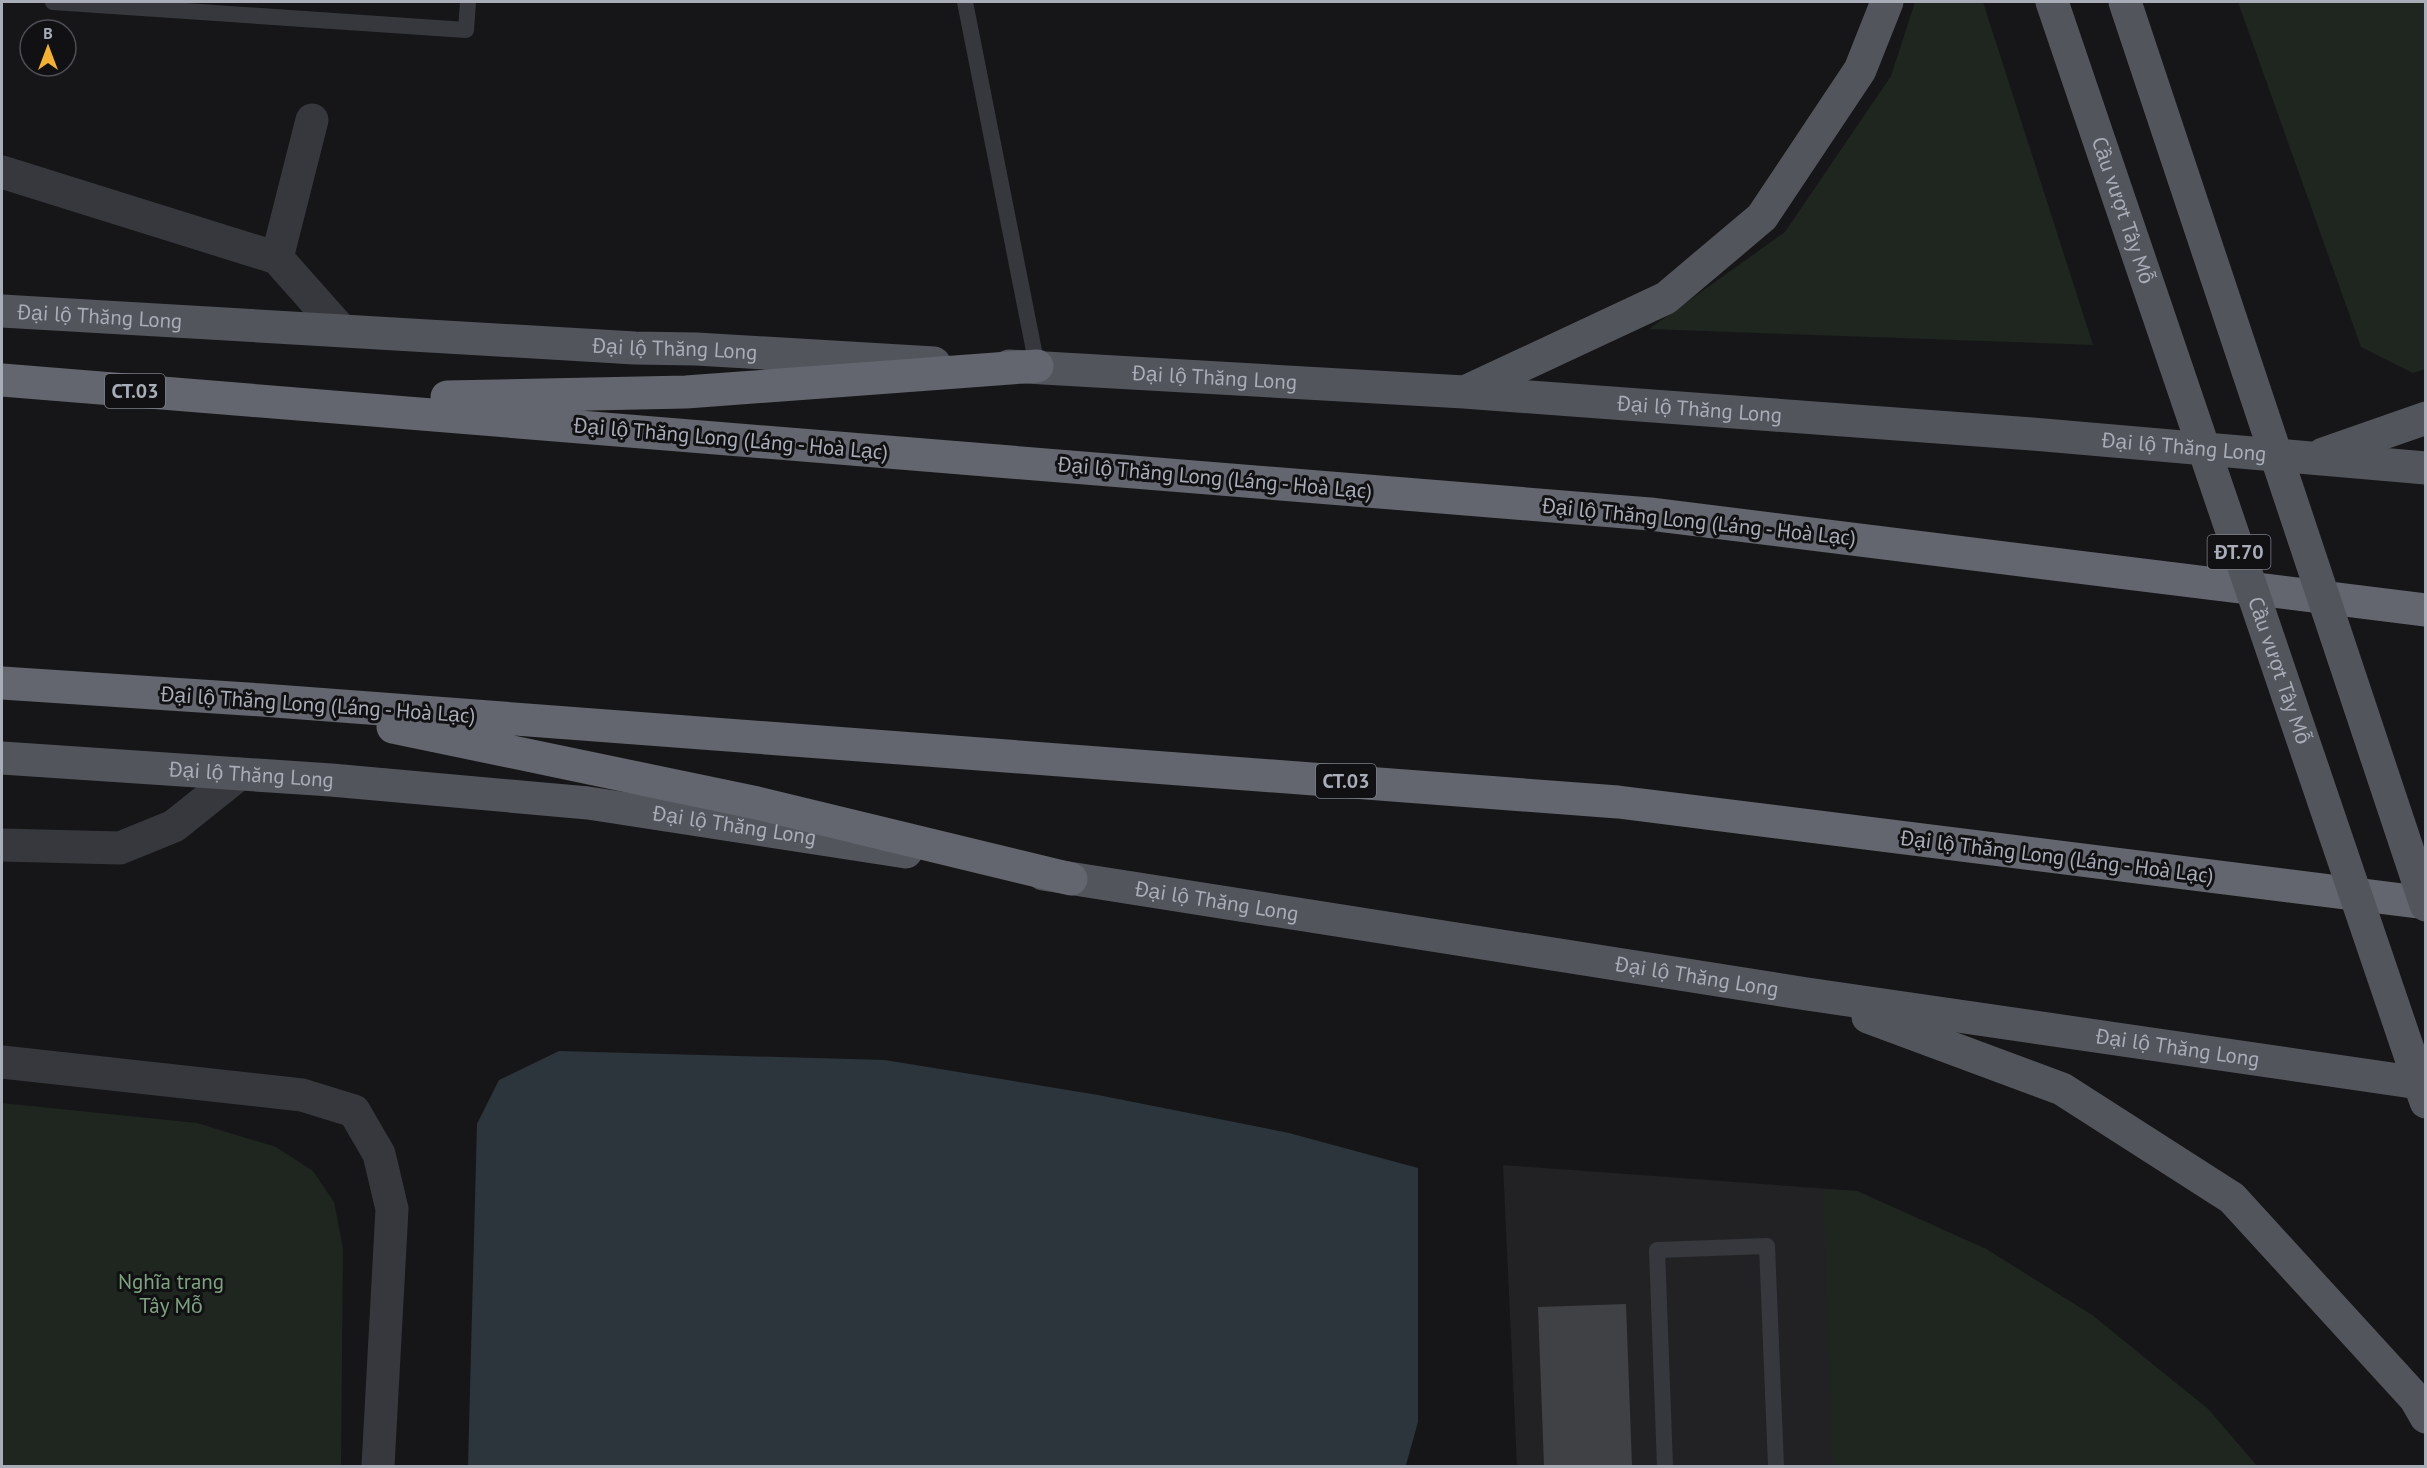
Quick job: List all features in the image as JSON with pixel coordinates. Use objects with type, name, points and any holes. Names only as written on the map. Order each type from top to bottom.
[{"type":"highway","points":[[268,402],[686,392],[1037,366]]},
{"type":"highway","name":"Đại lộ Thăng Long (Láng - Hoà Lạc)","points":[[2,380],[1650,514],[2426,610]]},
{"type":"highway","name":"Đại lộ Thăng Long (Láng - Hoà Lạc)","points":[[2,683],[262,700],[1618,802],[2426,904]]},
{"type":"highway","points":[[262,700],[757,803],[1071,879]]},
{"type":"main road","points":[[1464,392],[1666,298],[1762,217],[1860,70],[1887,2]]},
{"type":"main road","name":"Cầu vượt Tây Mỗ","points":[[2052,2],[2426,1102]]},
{"type":"main road","name":"ĐT.70","points":[[2125,2],[2426,904]]},
{"type":"main road","name":"Đại lộ Thăng Long","points":[[2,311],[635,348],[1037,366],[1464,392],[2032,434],[2426,468]]},
{"type":"main road","points":[[2312,458],[2426,418]]},
{"type":"main road","name":"Đại lộ Thăng Long","points":[[2,758],[239,774],[588,803],[1807,994],[2426,1084]]},
{"type":"main road","points":[[1807,994],[2062,1089],[2232,1198],[2415,1398],[2426,1417]]},
{"type":"street","points":[[278,258],[312,120]]},
{"type":"street","points":[[2,172],[278,258],[340,329]]},
{"type":"street","points":[[2,845],[120,848],[174,825],[239,774]]},
{"type":"street","points":[[2,1062],[302,1095],[354,1111],[379,1154],[392,1209],[378,1467]]},
{"type":"lane","points":[[53,2],[466,30],[468,2]]},
{"type":"lane","points":[[965,2],[1037,366]]},
{"type":"lane","points":[[1665,1467],[1657,1250],[1767,1246],[1776,1467]]},
{"type":"shaded area","points":[[559,1051],[885,1060],[1098,1095],[1289,1133],[1418,1168],[1418,1422],[1406,1465],[468,1466],[477,1124],[499,1080]]},
{"type":"shaded area","points":[[1503,1165],[1857,1191],[1986,1249],[2092,1315],[2208,1409],[2257,1466],[1517,1466]]},
{"type":"green space","points":[[1915,2],[1983,2],[2093,345],[1649,329],[1785,232],[1891,76]]},
{"type":"green space","points":[[2238,2],[2425,2],[2425,369],[2413,373],[2361,347]]},
{"type":"green space","name":"Nghĩa trang Tây Mỗ","points":[[2,1103],[197,1123],[276,1147],[313,1171],[334,1202],[343,1248],[341,1466],[2,1466]]},
{"type":"green space","points":[[1823,1189],[1857,1191],[1986,1249],[2092,1315],[2208,1409],[2257,1466],[1833,1466]]},
{"type":"building","points":[[1626,1304],[1632,1466],[1544,1466],[1538,1307]]}]
